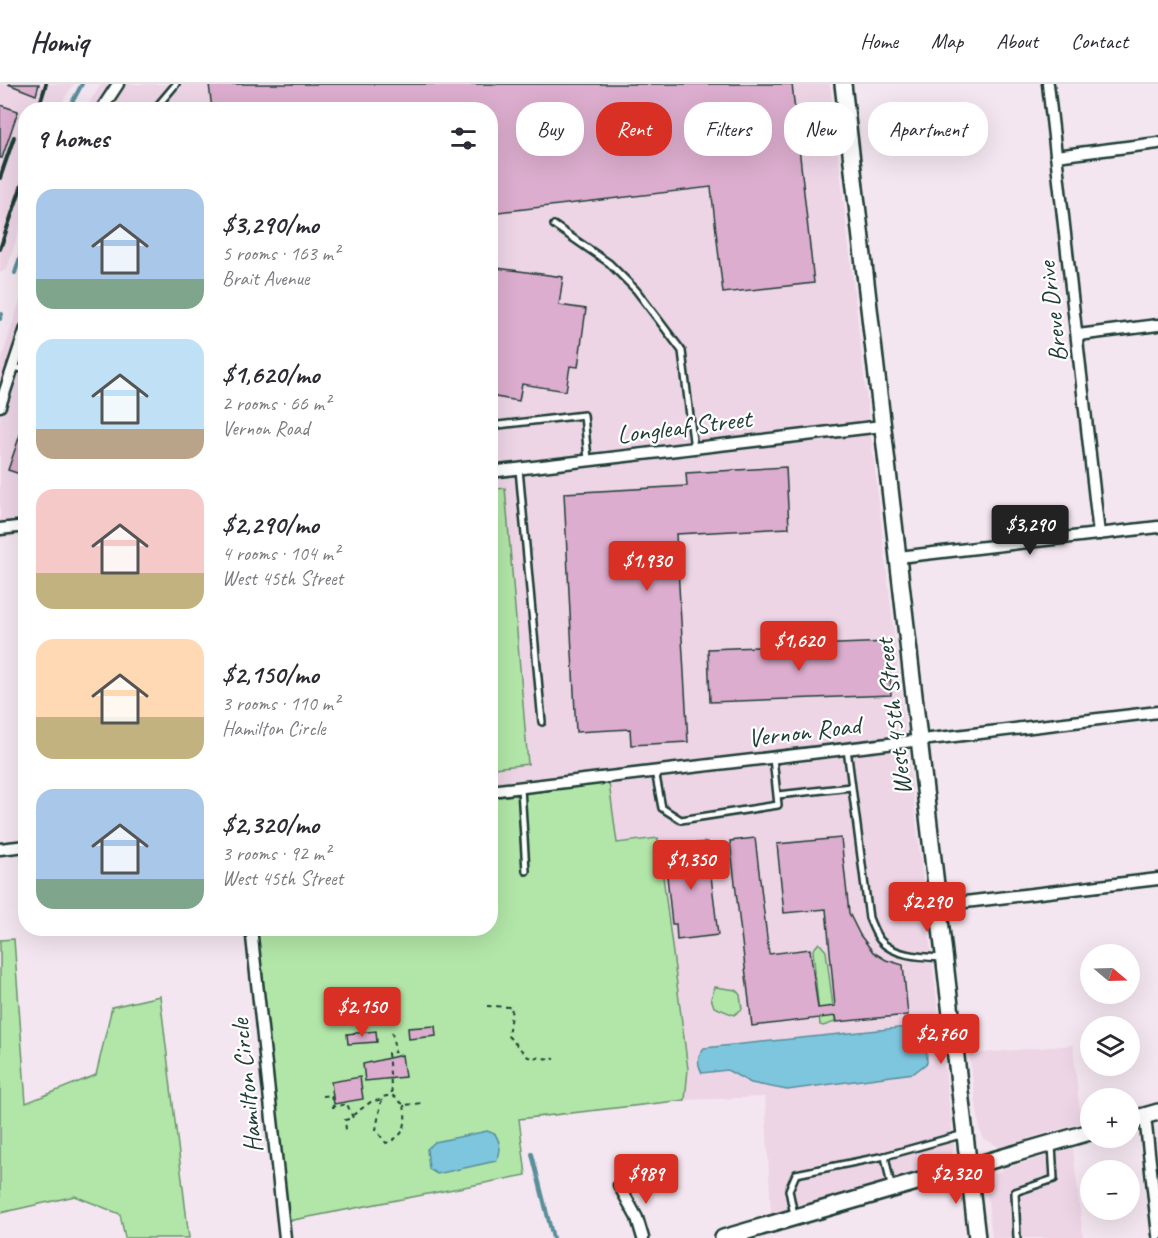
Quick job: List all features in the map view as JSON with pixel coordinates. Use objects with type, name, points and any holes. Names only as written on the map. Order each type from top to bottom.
[{"type":"street","points":[[106,102],[118,84]]},
{"type":"street","name":"West 45th Street","points":[[843,84],[977,1238]]},
{"type":"street","name":"Breve Drive","points":[[1048,84],[1099,534]]},
{"type":"street","points":[[1056,156],[1158,143]]},
{"type":"street","points":[[1078,335],[1158,325]]},
{"type":"street","points":[[0,406],[18,350]]},
{"type":"street","name":"Longleaf Street","points":[[498,471],[882,426]]},
{"type":"street","points":[[0,529],[18,527]]},
{"type":"street","points":[[899,557],[1158,527]]},
{"type":"street","name":"Vernon Road","points":[[498,790],[1158,712]]},
{"type":"street","points":[[0,849],[18,847]]},
{"type":"street","points":[[940,905],[1158,879]]},
{"type":"street","name":"Hamilton Circle","points":[[252,936],[285,1238]]},
{"type":"street","points":[[1152,1114],[1158,1234]]},
{"type":"street","points":[[723,1238],[1080,1135]]},
{"type":"street","points":[[619,1185],[637,1218],[643,1238]]},
{"type":"lane","points":[[162,102],[176,84]]},
{"type":"lane","points":[[554,225],[609,263],[636,290],[682,351],[694,448]]},
{"type":"lane","points":[[12,366],[18,368]]},
{"type":"lane","points":[[498,425],[584,415],[588,460]]},
{"type":"lane","points":[[519,469],[542,722]]},
{"type":"lane","points":[[847,749],[869,918],[880,941],[893,949],[916,956],[946,958]]},
{"type":"lane","points":[[655,771],[662,808],[681,820],[778,805],[774,758]]},
{"type":"lane","points":[[778,795],[851,787]]},
{"type":"lane","points":[[521,788],[526,871]]},
{"type":"lane","points":[[795,1218],[789,1190],[796,1174],[885,1156],[965,1133]]},
{"type":"lane","points":[[1017,1238],[1015,1192],[1054,1179],[1052,1144]]},
{"type":"lane","points":[[885,1156],[892,1191]]},
{"type":"path","points":[[487,1006],[512,1007],[508,1036],[528,1057],[555,1059]]},
{"type":"path","points":[[392,1032],[395,1052],[388,1053],[392,1095],[404,1105],[406,1121],[400,1138],[386,1143],[376,1130],[382,1096],[392,1095]]},
{"type":"path","points":[[323,1096],[331,1095],[333,1107],[347,1104],[347,1109],[353,1115]]},
{"type":"path","points":[[346,1130],[345,1120],[353,1119],[353,1115],[372,1101],[381,1100]]},
{"type":"path","points":[[404,1105],[424,1102]]},
{"type":"shaded area","points":[[0,84],[74,84],[62,102],[18,102],[18,233],[7,269],[0,273]]},
{"type":"shaded area","points":[[101,84],[830,84],[832,102],[784,102],[784,156],[838,156],[954,1146],[952,1154],[940,1165],[771,1215],[765,1097],[685,1100],[688,1069],[658,839],[617,843],[609,784],[498,797],[498,767],[528,763],[504,488],[498,489],[498,102],[90,102]]},
{"type":"shaded area","points":[[18,307],[18,536],[0,538],[0,364]]},
{"type":"shaded area","points":[[1073,1045],[1080,1123],[999,1147],[984,1139],[980,1131],[969,1054]]},
{"type":"shaded area","points":[[1073,1148],[1083,1238],[992,1238],[987,1194],[995,1174],[1003,1169]]},
{"type":"green space","points":[[505,488],[528,764],[498,768],[498,489]]},
{"type":"green space","points":[[609,783],[617,843],[658,838],[688,1069],[685,1100],[519,1119],[526,1175],[288,1221],[257,936],[498,936],[498,797]]},
{"type":"green space","points":[[14,939],[26,1103],[96,1075],[112,1007],[160,996],[189,1238],[125,1238],[120,1214],[75,1196],[0,1213],[0,940]]},
{"type":"green space","points":[[819,943],[826,951],[835,1022],[823,1026],[820,1025],[813,950]]},
{"type":"green space","points":[[715,987],[736,990],[740,995],[742,1009],[734,1015],[714,1007],[711,998]]},
{"type":"water","points":[[908,1027],[920,1028],[926,1033],[927,1063],[914,1073],[787,1090],[751,1083],[727,1070],[702,1073],[699,1063],[700,1054],[704,1048]]},
{"type":"water","points":[[487,1131],[495,1134],[498,1140],[500,1151],[496,1161],[437,1174],[429,1169],[427,1149],[435,1142]]},
{"type":"building","points":[[8,84],[39,84],[36,95]]},
{"type":"building","points":[[209,84],[792,84],[794,102],[784,102],[784,156],[800,156],[814,283],[723,293],[711,187],[498,212],[498,102],[211,102]]},
{"type":"building","points":[[0,105],[18,111],[2,158],[0,158]]},
{"type":"building","points":[[498,268],[563,277],[559,305],[586,309],[578,367],[570,366],[566,391],[522,384],[519,401],[498,397]]},
{"type":"building","points":[[18,441],[18,473],[8,470]]},
{"type":"building","points":[[786,467],[789,528],[676,534],[688,742],[631,745],[630,729],[576,732],[564,493],[687,486],[686,473]]},
{"type":"building","points":[[889,642],[891,695],[710,702],[708,649]]},
{"type":"building","points":[[755,838],[769,954],[810,949],[818,1008],[835,1006],[826,909],[784,913],[777,844],[841,838],[849,913],[860,935],[873,952],[886,960],[903,965],[908,1015],[837,1022],[836,1016],[752,1026],[730,841]]},
{"type":"building","points":[[707,842],[718,935],[677,940],[676,924],[672,924],[664,847]]},
{"type":"building","points":[[435,1026],[436,1036],[409,1039],[408,1028]]},
{"type":"building","points":[[376,1031],[377,1042],[348,1044],[347,1034]]},
{"type":"building","points":[[402,1055],[405,1077],[365,1081],[363,1064]]},
{"type":"building","points":[[360,1077],[363,1099],[334,1104],[331,1082]]},
{"type":"waterway","points":[[72,102],[82,84]]},
{"type":"waterway","points":[[15,273],[18,264]]},
{"type":"waterway","points":[[0,319],[2,314]]},
{"type":"waterway","points":[[532,1154],[553,1238]]},
{"type":"railway","points":[[40,102],[46,84]]},
{"type":"railway","points":[[0,178],[14,137]]},
{"type":"railway","points":[[0,249],[18,196]]}]
